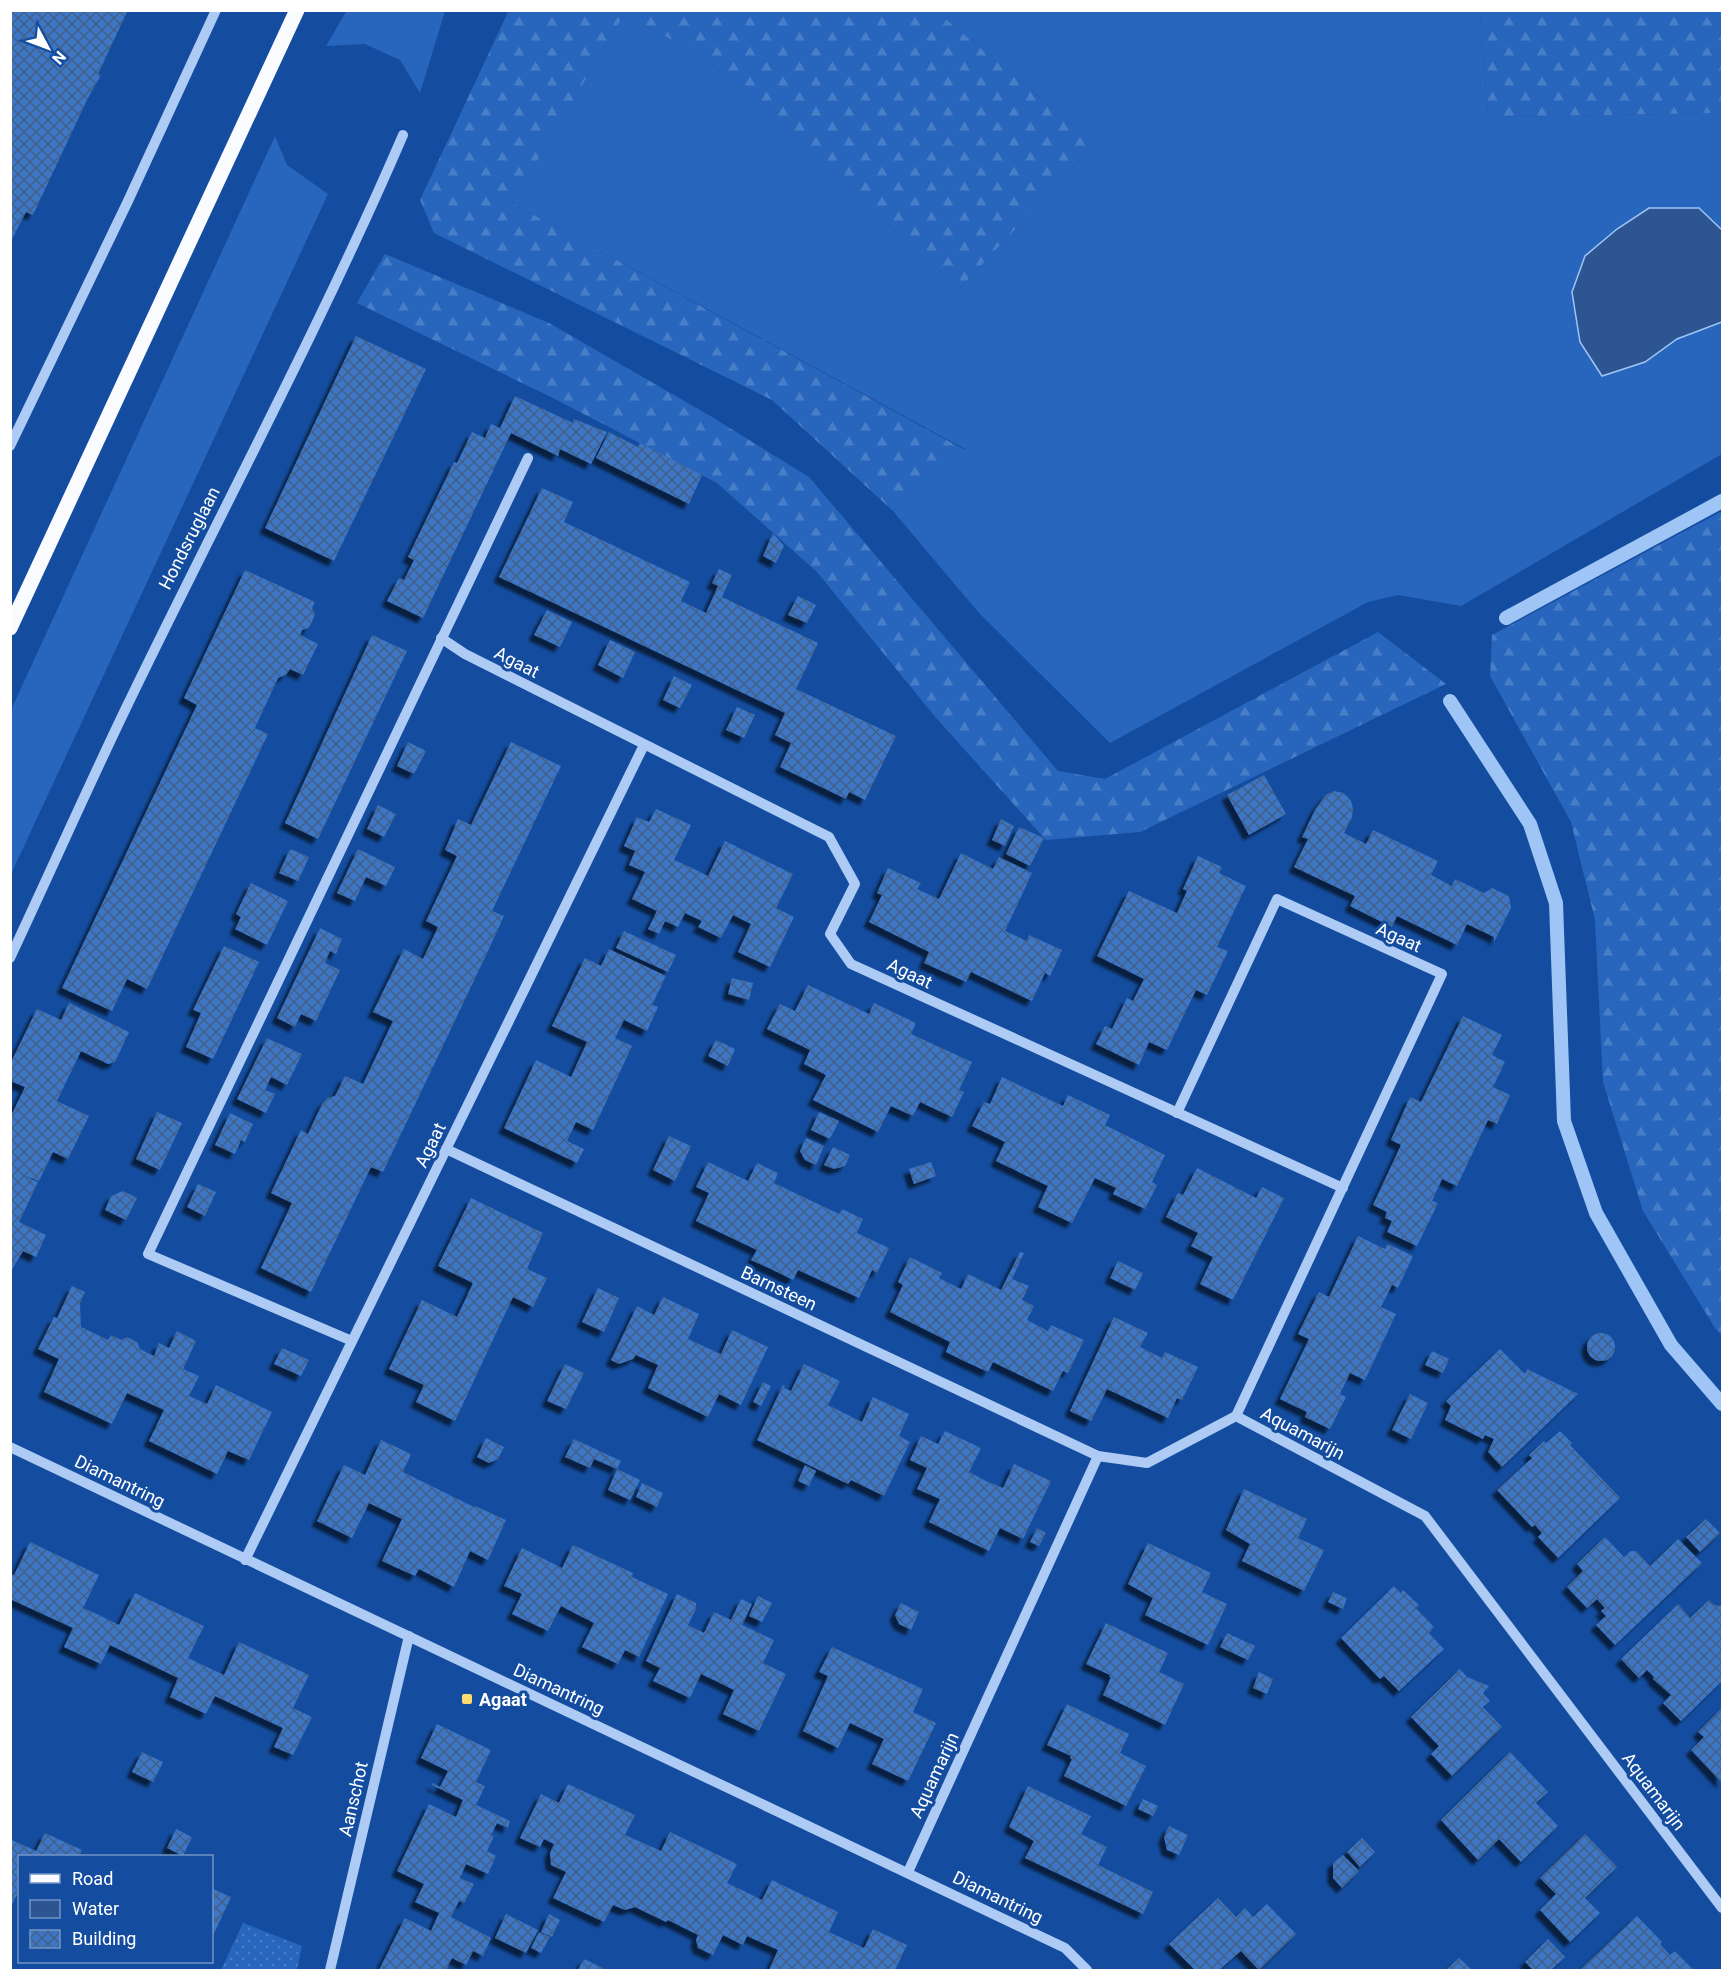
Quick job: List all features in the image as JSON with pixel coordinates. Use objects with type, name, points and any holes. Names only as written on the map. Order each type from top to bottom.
[{"type":"main road","points":[[10,628],[297,10]]},
{"type":"street","points":[[10,446],[128,201],[216,10]]},
{"type":"street","name":"Hondsruglaan","points":[[10,958],[125,709],[218,526],[365,224],[403,135]]},
{"type":"street","points":[[352,1341],[148,1254],[528,458]]},
{"type":"street","name":"Agaat","points":[[441,638],[465,654],[828,837],[855,884],[830,934],[851,964],[1343,1188]]},
{"type":"street","name":"Agaat","points":[[245,1560],[644,745]]},
{"type":"street","name":"Agaat","points":[[1177,1113],[1276,899],[1442,974],[1236,1416]]},
{"type":"street","name":"Barnsteen","points":[[446,1149],[1098,1456]]},
{"type":"street","name":"Aquamarijn","points":[[908,1872],[1098,1456],[1147,1463],[1236,1416],[1425,1516],[1722,1908]]},
{"type":"street","name":"Diamantring","points":[[10,1447],[1065,1948],[1087,1971]]},
{"type":"street","name":"Aanschot","points":[[330,1971],[410,1636]]},
{"type":"green space","points":[[347,10],[445,11],[420,93],[400,60],[365,44],[326,46]]},
{"type":"green space","points":[[509,10],[936,11],[1095,144],[959,289],[703,56],[624,15],[512,203],[965,450],[893,511],[772,400],[434,233],[420,200]]},
{"type":"green space","points":[[936,11],[1480,11],[1488,117],[1722,113],[1722,454],[1461,606],[1398,595],[1368,602],[1110,743],[979,613],[893,511],[965,449],[512,203],[624,15],[703,56],[959,289],[1095,144]]},
{"type":"green space","points":[[1480,11],[1722,11],[1722,113],[1488,117]]},
{"type":"green space","points":[[275,136],[287,165],[328,194],[11,874],[11,710]]},
{"type":"green space","points":[[385,254],[549,323],[712,417],[809,477],[1058,771],[1105,779],[1378,632],[1446,684],[1140,832],[1046,840],[937,719],[817,572],[717,483],[549,396],[357,303]]},
{"type":"green space","points":[[1722,511],[1722,1336],[1643,1211],[1603,1082],[1595,920],[1571,822],[1490,676],[1492,635]]},
{"type":"green space","points":[[243,1923],[302,1946],[297,1970],[221,1970]]},
{"type":"water","points":[[1649,208],[1699,208],[1722,230],[1722,322],[1677,339],[1645,362],[1602,376],[1580,342],[1572,292],[1585,256],[1617,229]]},
{"type":"building","points":[[10,10],[128,10],[98,74],[101,75],[33,215],[26,212],[10,243]]},
{"type":"building","points":[[356,336],[426,369],[334,561],[265,528]]},
{"type":"building","points":[[515,396],[573,423],[574,419],[607,432],[591,464],[560,449],[558,456],[511,433],[423,618],[387,601],[399,578],[404,580],[414,560],[408,557],[454,462],[457,463],[472,432],[485,438],[491,424],[500,428]]},
{"type":"building","points":[[609,432],[638,447],[640,443],[702,475],[689,504],[596,458]]},
{"type":"building","points":[[542,488],[573,502],[564,522],[690,582],[681,601],[706,613],[718,586],[712,583],[719,569],[732,575],[722,597],[818,643],[796,689],[896,736],[865,800],[849,792],[846,799],[780,767],[791,743],[775,735],[785,713],[499,577]]},
{"type":"building","points":[[773,533],[784,546],[776,563],[763,556]]},
{"type":"building","points":[[245,570],[315,602],[312,608],[315,615],[309,628],[302,630],[300,635],[318,644],[303,675],[290,669],[286,675],[278,678],[255,728],[268,734],[147,989],[127,979],[112,1011],[62,988],[197,705],[184,698]]},
{"type":"building","points":[[798,596],[816,605],[807,623],[788,615]]},
{"type":"building","points":[[547,610],[572,622],[560,647],[534,635]]},
{"type":"building","points":[[372,635],[407,651],[318,839],[285,823]]},
{"type":"building","points":[[610,640],[635,652],[623,678],[598,665]]},
{"type":"building","points":[[674,676],[692,685],[680,708],[663,700]]},
{"type":"building","points":[[737,707],[755,715],[744,738],[726,730]]},
{"type":"building","points":[[408,742],[426,751],[414,774],[397,766]]},
{"type":"building","points":[[511,742],[561,766],[492,911],[504,916],[383,1172],[371,1167],[311,1292],[261,1268],[292,1203],[271,1193],[301,1130],[308,1134],[322,1104],[328,1098],[335,1096],[345,1076],[363,1084],[393,1021],[373,1012],[404,949],[423,959],[438,927],[426,921],[457,856],[445,850],[458,819],[471,825]]},
{"type":"building","points":[[1264,775],[1286,814],[1249,835],[1227,795]]},
{"type":"building","points":[[1334,791],[1343,793],[1350,799],[1353,807],[1352,817],[1344,833],[1366,844],[1373,830],[1438,861],[1431,875],[1452,886],[1455,879],[1484,893],[1492,888],[1509,896],[1511,908],[1494,942],[1494,937],[1467,924],[1457,945],[1397,916],[1392,927],[1350,906],[1355,896],[1294,867],[1308,839],[1302,837],[1316,808],[1326,795]]},
{"type":"building","points":[[378,805],[396,814],[384,837],[367,829]]},
{"type":"building","points":[[656,809],[691,825],[674,860],[708,876],[725,841],[793,874],[776,908],[794,917],[770,967],[738,952],[751,924],[733,915],[721,938],[698,927],[702,921],[685,913],[678,927],[665,921],[659,934],[648,929],[657,911],[632,899],[645,872],[629,865],[635,851],[624,846],[637,817],[649,822]]},
{"type":"building","points":[[1001,819],[1014,826],[1005,846],[992,840]]},
{"type":"building","points":[[1019,827],[1044,838],[1030,866],[1006,854]]},
{"type":"building","points":[[290,849],[309,857],[298,881],[279,873]]},
{"type":"building","points":[[358,849],[395,867],[386,886],[366,877],[355,901],[337,893]]},
{"type":"building","points":[[961,853],[993,869],[999,857],[1032,873],[1005,931],[1027,941],[1029,935],[1062,950],[1050,976],[1045,973],[1032,1001],[971,972],[966,982],[924,963],[929,952],[869,922],[882,895],[877,893],[888,868],[921,883],[917,889],[939,899]]},
{"type":"building","points":[[1198,856],[1222,867],[1219,873],[1246,886],[1217,947],[1228,951],[1207,995],[1196,990],[1167,1050],[1149,1042],[1139,1065],[1096,1044],[1105,1026],[1112,1029],[1127,998],[1133,1001],[1144,979],[1097,956],[1129,891],[1177,913],[1187,891],[1183,889]]},
{"type":"building","points":[[251,883],[288,901],[267,945],[235,929],[241,917],[236,914]]},
{"type":"building","points":[[320,928],[342,939],[336,954],[330,951],[325,963],[340,970],[316,1021],[301,1014],[295,1027],[277,1018]]},
{"type":"building","points":[[624,931],[676,955],[668,972],[616,948]]},
{"type":"building","points":[[224,946],[259,962],[213,1059],[186,1047],[201,1013],[193,1010]]},
{"type":"building","points":[[609,949],[666,976],[652,1005],[658,1007],[647,1031],[624,1020],[615,1038],[632,1046],[593,1130],[576,1122],[567,1141],[584,1149],[577,1163],[504,1128],[536,1060],[571,1077],[587,1042],[552,1026],[585,958],[601,966]]},
{"type":"building","points":[[732,978],[753,983],[749,1000],[728,994]]},
{"type":"building","points":[[808,985],[869,1014],[874,1003],[916,1023],[911,1034],[972,1062],[959,1090],[964,1092],[952,1117],[920,1102],[913,1116],[891,1106],[878,1132],[813,1100],[826,1075],[804,1064],[810,1050],[767,1029],[780,1004],[795,1011]]},
{"type":"building","points":[[69,1003],[129,1032],[115,1062],[108,1064],[81,1051],[57,1101],[89,1116],[68,1159],[53,1152],[39,1181],[22,1175],[38,1182],[19,1222],[46,1235],[36,1257],[23,1251],[10,1273],[10,1118],[25,1087],[10,1081],[10,1064],[37,1009],[61,1020]]},
{"type":"building","points":[[1463,1016],[1502,1035],[1492,1055],[1505,1062],[1493,1087],[1510,1095],[1497,1124],[1488,1120],[1457,1186],[1442,1179],[1432,1201],[1438,1203],[1417,1246],[1387,1232],[1392,1221],[1385,1218],[1387,1212],[1373,1205],[1401,1145],[1391,1140],[1410,1097],[1421,1102]]},
{"type":"building","points":[[267,1038],[302,1054],[287,1085],[271,1077],[265,1090],[275,1094],[266,1113],[237,1099]]},
{"type":"building","points":[[716,1040],[735,1049],[728,1066],[708,1056]]},
{"type":"building","points":[[1002,1077],[1063,1106],[1068,1095],[1110,1115],[1105,1125],[1165,1155],[1152,1182],[1157,1185],[1145,1209],[1113,1194],[1116,1188],[1095,1178],[1072,1223],[1038,1207],[1048,1186],[996,1161],[1005,1142],[972,1126],[984,1102],[990,1104]]},
{"type":"building","points":[[157,1112],[182,1123],[160,1170],[136,1159]]},
{"type":"building","points":[[819,1112],[839,1121],[830,1139],[811,1130]]},
{"type":"building","points":[[230,1113],[253,1124],[245,1142],[241,1140],[235,1154],[215,1145]]},
{"type":"building","points":[[669,1136],[691,1146],[675,1181],[653,1170]]},
{"type":"building","points":[[806,1138],[824,1146],[816,1165],[805,1160],[800,1151]]},
{"type":"building","points":[[833,1147],[850,1155],[845,1166],[834,1169],[824,1165]]},
{"type":"building","points":[[708,1162],[748,1181],[757,1163],[778,1173],[774,1183],[839,1214],[842,1209],[863,1219],[857,1233],[889,1248],[877,1273],[872,1270],[859,1298],[798,1270],[793,1280],[751,1260],[757,1250],[696,1221],[709,1193],[696,1187]]},
{"type":"building","points":[[931,1162],[936,1176],[914,1184],[909,1169]]},
{"type":"building","points":[[1197,1168],[1256,1198],[1262,1187],[1284,1198],[1233,1300],[1200,1284],[1213,1257],[1191,1246],[1198,1233],[1166,1217],[1178,1193],[1183,1195]]},
{"type":"building","points":[[198,1184],[216,1192],[205,1216],[187,1207]]},
{"type":"building","points":[[123,1191],[137,1198],[126,1220],[105,1210],[111,1196]]},
{"type":"building","points":[[471,1198],[543,1233],[527,1269],[547,1278],[533,1307],[513,1297],[455,1421],[416,1402],[424,1385],[389,1369],[422,1300],[457,1317],[473,1283],[438,1266]]},
{"type":"building","points":[[1358,1236],[1385,1249],[1388,1244],[1413,1256],[1398,1288],[1392,1285],[1381,1307],[1396,1314],[1365,1380],[1350,1373],[1340,1394],[1346,1397],[1330,1429],[1305,1417],[1307,1412],[1280,1399],[1309,1339],[1298,1334],[1319,1292],[1329,1297]]},
{"type":"building","points":[[1020,1252],[1024,1253],[1012,1279],[1029,1286],[1022,1300],[1034,1306],[1027,1320],[1048,1331],[1051,1325],[1084,1340],[1068,1373],[1063,1371],[1053,1391],[993,1362],[988,1372],[964,1361],[946,1352],[950,1342],[890,1312],[903,1285],[898,1282],[910,1257],[942,1273],[939,1278],[961,1289],[968,1274],[1001,1290]]},
{"type":"building","points":[[1118,1261],[1143,1273],[1135,1290],[1110,1278]]},
{"type":"building","points":[[72,1286],[85,1292],[80,1303],[81,1327],[108,1340],[111,1335],[121,1340],[127,1337],[137,1342],[140,1349],[154,1356],[159,1343],[169,1348],[177,1331],[196,1341],[183,1369],[199,1376],[189,1396],[207,1404],[216,1385],[272,1412],[249,1460],[228,1451],[217,1474],[149,1441],[164,1410],[127,1393],[112,1424],[44,1392],[59,1359],[38,1349],[54,1317],[57,1318]]},
{"type":"building","points":[[598,1288],[619,1298],[604,1332],[582,1322]]},
{"type":"building","points":[[663,1297],[699,1314],[688,1339],[721,1354],[732,1330],[768,1347],[741,1405],[719,1394],[708,1417],[648,1388],[658,1365],[636,1355],[633,1359],[619,1364],[611,1360],[637,1306],[654,1315]]},
{"type":"building","points":[[1114,1317],[1148,1333],[1140,1347],[1162,1358],[1165,1352],[1198,1367],[1182,1400],[1177,1398],[1168,1418],[1107,1389],[1091,1421],[1070,1411]]},
{"type":"building","points":[[1601,1333],[1611,1337],[1615,1347],[1611,1357],[1601,1361],[1591,1357],[1587,1347],[1591,1337]]},
{"type":"building","points":[[282,1348],[309,1360],[301,1376],[274,1364]]},
{"type":"building","points":[[1500,1349],[1525,1374],[1527,1369],[1578,1394],[1502,1467],[1488,1452],[1494,1439],[1485,1435],[1483,1439],[1445,1420],[1451,1406],[1446,1401]]},
{"type":"building","points":[[1432,1351],[1449,1359],[1443,1373],[1425,1365]]},
{"type":"building","points":[[565,1364],[584,1373],[566,1409],[547,1401]]},
{"type":"building","points":[[804,1364],[840,1381],[828,1405],[862,1422],[873,1397],[909,1414],[899,1436],[910,1442],[884,1496],[851,1480],[848,1484],[757,1440],[783,1385],[791,1391]]},
{"type":"building","points":[[763,1382],[771,1386],[761,1406],[753,1402]]},
{"type":"building","points":[[1410,1394],[1428,1403],[1411,1439],[1392,1430]]},
{"type":"building","points":[[945,1431],[981,1448],[969,1472],[986,1481],[1003,1488],[1014,1464],[1051,1481],[1023,1539],[1000,1528],[989,1551],[929,1522],[940,1499],[917,1489],[927,1468],[910,1460],[921,1436],[938,1444]]},
{"type":"building","points":[[1560,1431],[1572,1443],[1570,1445],[1620,1498],[1558,1558],[1538,1537],[1542,1533],[1535,1525],[1532,1527],[1497,1490],[1532,1458],[1529,1455],[1544,1441],[1546,1443]]},
{"type":"building","points":[[486,1438],[504,1447],[498,1459],[489,1463],[477,1457]]},
{"type":"building","points":[[574,1439],[621,1461],[617,1469],[594,1459],[590,1468],[565,1457]]},
{"type":"building","points":[[381,1440],[411,1454],[403,1472],[506,1520],[488,1560],[470,1551],[454,1587],[419,1569],[415,1576],[382,1561],[402,1519],[369,1503],[352,1538],[317,1521],[344,1465],[365,1475]]},
{"type":"building","points":[[805,1465],[816,1471],[809,1486],[798,1481]]},
{"type":"building","points":[[617,1469],[640,1480],[630,1500],[608,1490]]},
{"type":"building","points":[[642,1483],[663,1493],[657,1507],[636,1497]]},
{"type":"building","points":[[1244,1489],[1307,1519],[1298,1538],[1324,1550],[1304,1591],[1242,1561],[1250,1544],[1226,1530]]},
{"type":"building","points":[[1706,1519],[1720,1533],[1700,1552],[1686,1537]]},
{"type":"building","points":[[1037,1528],[1046,1533],[1039,1546],[1030,1542]]},
{"type":"building","points":[[1605,1537],[1624,1557],[1631,1551],[1636,1551],[1650,1566],[1678,1539],[1702,1563],[1615,1645],[1596,1625],[1606,1616],[1601,1611],[1605,1608],[1597,1599],[1587,1608],[1567,1587],[1583,1571],[1577,1564]]},
{"type":"building","points":[[30,1542],[99,1575],[83,1608],[119,1625],[135,1593],[204,1626],[188,1658],[224,1675],[239,1642],[309,1675],[293,1708],[312,1717],[293,1755],[274,1747],[283,1728],[215,1696],[206,1714],[170,1697],[178,1678],[110,1645],[101,1664],[64,1647],[73,1628],[10,1599],[10,1574],[14,1575]]},
{"type":"building","points":[[1148,1543],[1211,1573],[1202,1592],[1227,1604],[1208,1645],[1145,1615],[1153,1598],[1128,1584]]},
{"type":"building","points":[[573,1545],[633,1573],[632,1577],[668,1594],[639,1657],[625,1650],[618,1664],[582,1647],[594,1623],[561,1606],[548,1631],[512,1614],[522,1594],[504,1586],[522,1548],[562,1568]]},
{"type":"building","points":[[1394,1586],[1401,1593],[1403,1590],[1419,1605],[1416,1608],[1434,1627],[1429,1633],[1444,1649],[1399,1691],[1384,1676],[1380,1679],[1341,1638]]},
{"type":"building","points":[[1333,1592],[1347,1598],[1343,1609],[1328,1602]]},
{"type":"building","points":[[677,1594],[696,1603],[696,1609],[688,1625],[704,1633],[714,1612],[731,1620],[741,1599],[752,1604],[742,1625],[774,1640],[763,1663],[786,1674],[759,1731],[723,1714],[734,1690],[716,1681],[701,1674],[690,1698],[653,1681],[660,1668],[646,1661]]},
{"type":"building","points":[[758,1596],[772,1603],[762,1622],[749,1616]]},
{"type":"building","points":[[1709,1600],[1714,1605],[1722,1606],[1722,1681],[1681,1721],[1663,1703],[1671,1695],[1653,1679],[1654,1677],[1647,1670],[1639,1678],[1621,1659],[1678,1604],[1690,1618]]},
{"type":"building","points":[[901,1603],[919,1612],[911,1630],[899,1624],[895,1615]]},
{"type":"building","points":[[1106,1623],[1168,1653],[1159,1672],[1184,1684],[1165,1725],[1103,1695],[1110,1675],[1086,1664]]},
{"type":"building","points":[[1227,1633],[1255,1646],[1248,1660],[1220,1647]]},
{"type":"building","points":[[832,1647],[923,1689],[913,1712],[936,1723],[908,1781],[872,1764],[884,1739],[850,1723],[838,1748],[803,1731],[828,1676],[819,1672]]},
{"type":"building","points":[[1460,1669],[1467,1677],[1489,1686],[1483,1693],[1490,1701],[1483,1707],[1502,1727],[1452,1776],[1431,1754],[1439,1746],[1411,1717]]},
{"type":"building","points":[[1259,1672],[1273,1679],[1267,1694],[1253,1688]]},
{"type":"building","points":[[1067,1704],[1129,1734],[1120,1753],[1146,1766],[1126,1806],[1064,1776],[1072,1759],[1071,1756],[1047,1745]]},
{"type":"building","points":[[1722,1708],[1722,1783],[1691,1750],[1704,1737],[1698,1732]]},
{"type":"building","points":[[437,1724],[491,1750],[476,1782],[485,1786],[476,1805],[510,1821],[508,1828],[497,1823],[491,1835],[494,1836],[487,1851],[496,1856],[488,1874],[466,1864],[460,1878],[474,1884],[464,1903],[459,1901],[451,1917],[491,1938],[483,1956],[473,1951],[466,1965],[452,1958],[446,1970],[379,1970],[405,1918],[431,1931],[439,1913],[415,1902],[424,1884],[397,1871],[429,1804],[456,1817],[463,1800],[432,1785],[433,1783],[440,1787],[448,1771],[421,1758]]},
{"type":"building","points":[[142,1752],[163,1762],[153,1782],[132,1772]]},
{"type":"building","points":[[1510,1752],[1548,1792],[1536,1803],[1558,1826],[1521,1862],[1499,1839],[1478,1860],[1441,1820]]},
{"type":"building","points":[[568,1784],[635,1815],[625,1835],[661,1851],[670,1832],[737,1864],[727,1883],[762,1900],[772,1880],[838,1912],[829,1932],[864,1948],[873,1929],[907,1945],[895,1970],[769,1970],[778,1950],[747,1936],[743,1945],[723,1935],[713,1955],[698,1948],[696,1940],[698,1935],[635,1907],[625,1910],[613,1905],[604,1922],[553,1898],[566,1872],[551,1865],[550,1853],[554,1844],[544,1839],[540,1847],[520,1838],[541,1794],[559,1803]]},
{"type":"building","points":[[1028,1786],[1091,1816],[1081,1834],[1107,1847],[1098,1865],[1153,1892],[1143,1914],[1025,1858],[1034,1841],[1009,1827]]},
{"type":"building","points":[[1143,1799],[1158,1806],[1153,1816],[1138,1809]]},
{"type":"building","points":[[1169,1826],[1188,1835],[1179,1855],[1167,1850],[1164,1837]]},
{"type":"building","points":[[176,1829],[192,1837],[183,1855],[167,1848]]},
{"type":"building","points":[[45,1833],[82,1850],[80,1855],[18,1855],[18,1893],[10,1908],[10,1839],[36,1851]]},
{"type":"building","points":[[1585,1834],[1617,1867],[1585,1898],[1600,1913],[1570,1942],[1540,1910],[1556,1894],[1540,1878]]},
{"type":"building","points":[[1362,1838],[1375,1852],[1360,1867],[1347,1852]]},
{"type":"building","points":[[1343,1855],[1359,1871],[1342,1888],[1333,1878],[1333,1863]]},
{"type":"building","points":[[213,1889],[231,1897],[213,1936]]},
{"type":"building","points":[[1218,1898],[1236,1917],[1245,1908],[1253,1917],[1267,1904],[1296,1934],[1259,1970],[1241,1951],[1219,1970],[1195,1970],[1169,1944]]},
{"type":"building","points":[[506,1914],[538,1930],[526,1953],[495,1938]]},
{"type":"building","points":[[549,1914],[560,1920],[552,1937],[541,1932]]},
{"type":"building","points":[[1637,1916],[1662,1942],[1660,1944],[1670,1955],[1675,1951],[1694,1970],[1580,1970]]},
{"type":"building","points":[[539,1932],[550,1937],[541,1953],[531,1948]]},
{"type":"building","points":[[1548,1939],[1565,1957],[1551,1970],[1533,1970],[1525,1962]]},
{"type":"building","points":[[1459,1958],[1472,1970],[1446,1970]]},
{"type":"building","points":[[584,1959],[603,1968],[601,1970],[578,1970]]},
{"type":"waterway","points":[[1506,618],[1722,501]]},
{"type":"waterway","points":[[1450,701],[1530,824],[1556,903],[1564,1121],[1596,1213],[1671,1345],[1722,1404]]},
{"type":"place","name":"Agaat","points":[[467,1699]]}]
